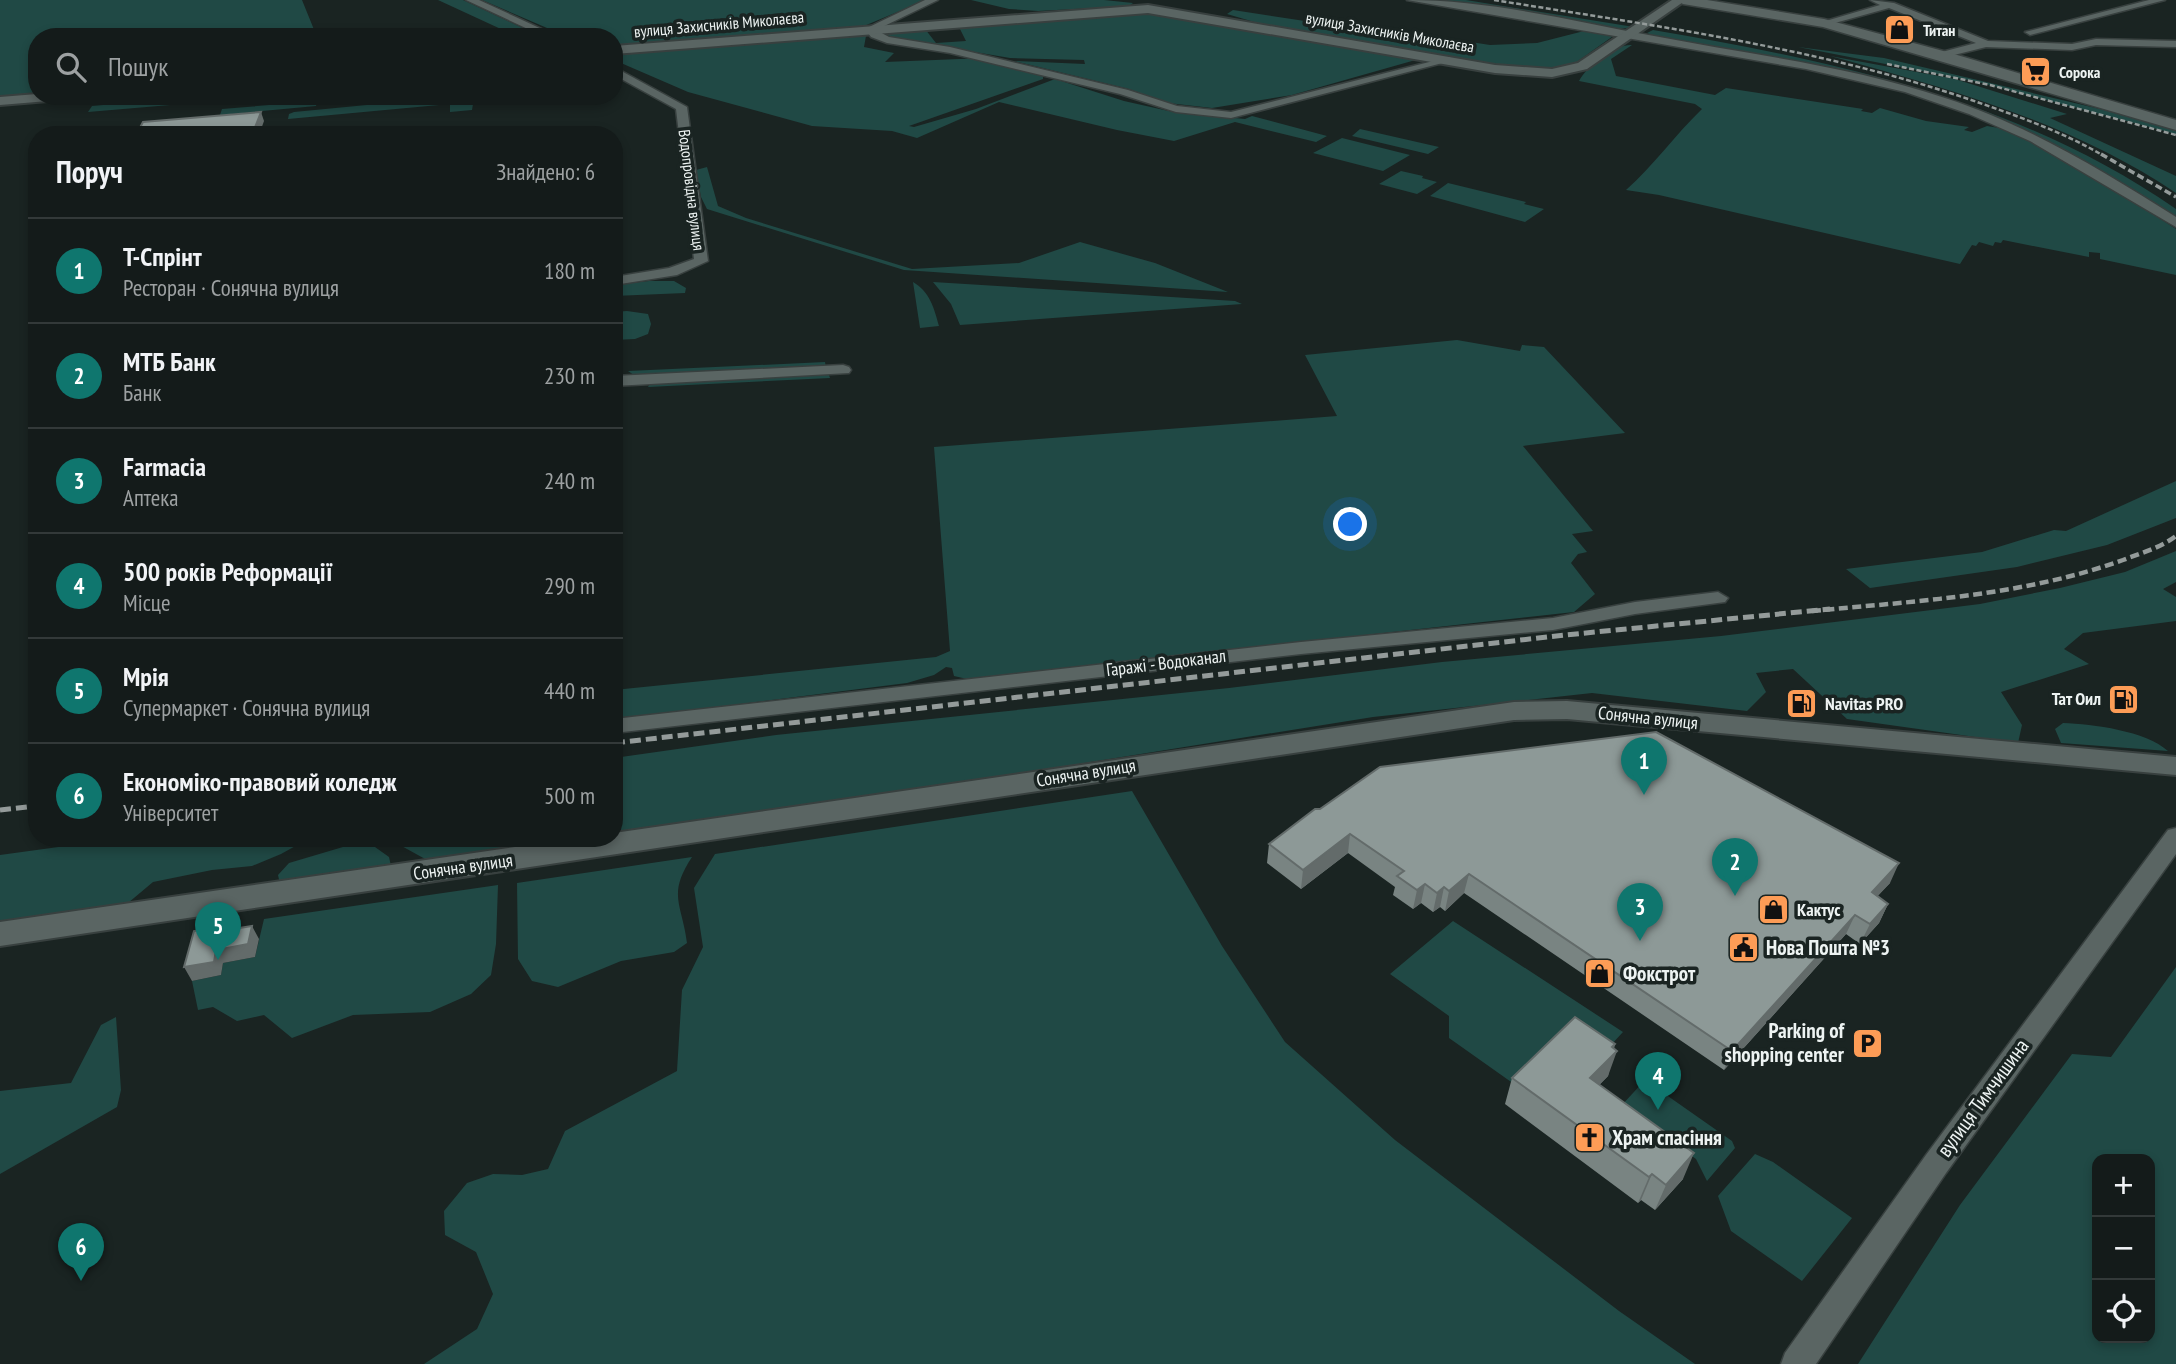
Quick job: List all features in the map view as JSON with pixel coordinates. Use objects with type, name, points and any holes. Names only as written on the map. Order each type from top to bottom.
[{"type":"main road","points":[[1682,0],[1824,23],[1942,55],[2176,125]]},
{"type":"street","points":[[471,0],[534,28]]},
{"type":"street","points":[[933,0],[870,29],[874,35],[887,40],[950,50],[1124,92],[1176,109],[1231,115],[1449,60]]},
{"type":"street","points":[[1412,0],[1533,15],[1809,65],[1898,86],[1944,101],[2056,149],[2176,223]]},
{"type":"street","name":"вулиця Захисників Миколаєва","points":[[623,49],[1148,9],[1531,73],[1567,71],[1582,66],[1682,0]]},
{"type":"street","points":[[1875,0],[1934,21],[1986,44]]},
{"type":"street","points":[[1824,23],[1910,0]]},
{"type":"street","points":[[2029,32],[2160,0]]},
{"type":"street","points":[[1942,55],[1986,44],[2072,47],[2096,42],[2176,44]]},
{"type":"street","points":[[2081,45],[2176,55]]},
{"type":"street","name":"Водопровідна вулиця","points":[[623,76],[681,107],[701,261],[672,272],[623,280]]},
{"type":"street","points":[[0,101],[28,99]]},
{"type":"street","points":[[623,381],[843,370]]},
{"type":"street","name":"Гаражі - Водоканал","points":[[623,725],[779,705],[1288,649],[1553,624],[1635,608],[1718,598]]},
{"type":"street","name":"Сонячна вулиця","points":[[623,843],[1514,711],[1567,710],[1893,742],[2176,765]]},
{"type":"street","name":"вулиця Тимчишина","points":[[1797,1364],[1960,1131],[2176,836]]},
{"type":"street","name":"Сонячна вулиця","points":[[0,934],[233,897],[426,873],[597,847]]},
{"type":"shaded area","points":[[0,0],[302,0],[313,28],[28,28],[28,96],[0,98]]},
{"type":"shaded area","points":[[438,0],[463,0],[523,28],[499,28]]},
{"type":"shaded area","points":[[482,0],[926,0],[864,26],[623,46],[623,28],[547,28]]},
{"type":"shaded area","points":[[971,0],[1104,0],[1133,3],[1129,6],[1038,11],[1009,9]]},
{"type":"shaded area","points":[[1436,0],[1466,0],[1634,27],[1619,29],[1519,11]]},
{"type":"shaded area","points":[[1233,10],[1318,23],[1330,20],[1490,45],[1537,43],[1588,30],[1616,34],[1571,66],[1556,69],[1520,69],[1261,24],[1227,14]]},
{"type":"shaded area","points":[[1135,11],[1162,13],[1419,59],[1292,95],[1212,108],[1168,103],[1129,89],[1014,61],[1085,64],[1084,60],[1010,58],[892,38],[883,35],[881,31],[925,29],[936,43],[966,41],[959,27]]},
{"type":"shaded area","points":[[1653,30],[1858,72],[1990,113],[2054,140],[2116,172],[2176,209],[2176,219],[2088,163],[1985,114],[1826,67],[1655,37],[1647,33]]},
{"type":"shaded area","points":[[856,33],[866,36],[864,47],[894,53],[885,62],[985,58],[1043,75],[1043,79],[909,126],[914,127],[976,109],[1055,79],[1124,101],[1173,112],[1245,119],[1252,116],[1327,136],[1316,142],[1235,122],[1174,141],[999,102],[917,138],[892,131],[812,126],[688,92],[623,64],[623,53]]},
{"type":"shaded area","points":[[1632,45],[1611,59],[1616,76],[1715,95],[1726,88],[1863,109],[1861,111],[1872,113],[1880,108],[1926,121],[1969,127],[1964,130],[1972,132],[1987,126],[2005,129],[2078,166],[2176,229],[2176,275],[2100,259],[2100,253],[2089,252],[2089,257],[2003,240],[2001,243],[1995,242],[1993,246],[1979,242],[1976,246],[1972,245],[1960,264],[1659,195],[1626,190],[1702,109],[1695,104],[1579,81],[1602,57],[1617,48]]},
{"type":"shaded area","points":[[1798,47],[1884,58],[2164,124],[2176,128],[2176,134],[1978,82]]},
{"type":"shaded area","points":[[1830,56],[1955,79],[2067,114],[2050,118],[2176,176],[2176,193],[2136,168],[2052,128],[1965,95]]},
{"type":"shaded area","points":[[103,105],[170,105],[88,112],[92,106]]},
{"type":"shaded area","points":[[269,105],[316,105],[220,115],[222,109]]},
{"type":"shaded area","points":[[367,105],[439,105],[288,119],[289,114]]},
{"type":"shaded area","points":[[450,105],[473,105],[472,110],[450,112]]},
{"type":"shaded area","points":[[1360,129],[1439,147],[1428,154],[1352,136]]},
{"type":"shaded area","points":[[1342,138],[1410,155],[1383,171],[1313,153]]},
{"type":"shaded area","points":[[707,167],[718,206],[746,218],[912,269],[1019,263],[1080,242],[1155,263],[1228,292],[904,270],[707,209],[701,197],[696,170]]},
{"type":"shaded area","points":[[1401,171],[1437,182],[1417,194],[1379,184]]},
{"type":"shaded area","points":[[1448,183],[1544,209],[1525,222],[1430,196]]},
{"type":"shaded area","points":[[674,281],[686,288],[685,293],[623,296],[623,284]]},
{"type":"shaded area","points":[[913,282],[927,296],[939,326],[920,328]]},
{"type":"shaded area","points":[[933,282],[1235,301],[1242,304],[960,325],[951,304]]},
{"type":"shaded area","points":[[623,311],[648,314],[651,324],[648,334],[623,340]]},
{"type":"shaded area","points":[[1457,340],[1520,351],[1522,345],[1544,347],[1625,433],[1523,446],[1593,531],[1572,534],[1587,552],[1578,554],[1571,563],[1595,594],[1574,612],[967,679],[954,676],[952,668],[946,667],[934,675],[907,683],[623,719],[623,689],[936,657],[950,651],[934,447],[1337,416],[1305,355]]},
{"type":"shaded area","points":[[825,362],[826,368],[637,377],[628,371]]},
{"type":"shaded area","points":[[829,375],[830,378],[648,387],[651,382]]},
{"type":"shaded area","points":[[2176,481],[2176,518],[2107,545],[2017,567],[1870,588],[1846,569],[1982,552],[2054,530],[2066,531]]},
{"type":"shaded area","points":[[2176,551],[2176,582],[2163,589],[2176,597],[2176,621],[2083,633],[2064,649],[2089,664],[2001,692],[2022,725],[2018,743],[1847,719],[1793,669],[1756,673],[1766,692],[1747,711],[1592,693],[1373,717],[909,791],[623,831],[623,757],[776,735],[1229,688],[1442,662],[1721,636],[1980,604],[2125,572]]},
{"type":"shaded area","points":[[2063,723],[2104,727],[2133,734],[2147,738],[2168,751],[2061,743],[2055,729]]},
{"type":"shaded area","points":[[1132,791],[1222,946],[1285,1042],[1395,1140],[1619,1311],[1695,1364],[424,1364],[477,1329],[493,1294],[476,1252],[445,1235],[444,1211],[467,1183],[493,1174],[522,1175],[548,1169],[565,1131],[677,1071],[682,990],[703,947],[694,888],[715,854]]},
{"type":"shaded area","points":[[58,847],[294,847],[252,866],[212,870],[153,882],[128,903],[0,924],[0,855]]},
{"type":"shaded area","points":[[343,847],[375,847],[389,857],[391,866],[280,884],[278,875],[289,863]]},
{"type":"shaded area","points":[[403,847],[513,847],[427,860]]},
{"type":"shaded area","points":[[692,857],[684,870],[678,890],[687,943],[674,952],[621,961],[558,987],[532,981],[518,959],[517,883]]},
{"type":"shaded area","points":[[498,885],[496,944],[491,975],[471,994],[430,1012],[353,1015],[292,1038],[264,1015],[237,1021],[213,1007],[198,1010],[192,981],[221,975],[223,963],[255,957],[264,919]]},
{"type":"shaded area","points":[[1453,921],[1623,1032],[1599,1058],[1514,1084],[1449,1038],[1449,1016],[1390,974]]},
{"type":"shaded area","points":[[2176,967],[2176,1364],[1858,1364],[1960,1205],[2072,1054],[2111,1057]]},
{"type":"shaded area","points":[[116,1017],[121,1090],[117,1107],[0,1174],[0,1091],[71,1083],[101,1025]]},
{"type":"shaded area","points":[[1645,1080],[1732,1141],[1735,1148],[1707,1181],[1696,1159],[1621,1106]]},
{"type":"shaded area","points":[[1755,1154],[1773,1162],[1852,1218],[1802,1281],[1731,1231],[1718,1196]]},
{"type":"building","points":[[261,112],[256,126],[141,126],[143,122]]},
{"type":"building","points":[[1656,732],[1899,863],[1872,892],[1888,904],[1870,924],[1855,915],[1732,1051],[1469,874],[1449,891],[1444,887],[1437,893],[1425,884],[1417,890],[1397,876],[1404,871],[1350,834],[1303,870],[1269,844],[1315,809],[1320,809],[1380,767]]},
{"type":"building","points":[[221,926],[220,931],[252,926],[248,944],[216,950],[214,962],[184,967],[194,931]]},
{"type":"building","points":[[1575,1017],[1615,1044],[1612,1047],[1617,1051],[1590,1078],[1694,1153],[1666,1185],[1652,1174],[1649,1177],[1512,1078]]},
{"type":"railway","points":[[1494,0],[1738,40],[1858,67],[1977,102],[2058,133],[2104,156]]},
{"type":"railway","points":[[1887,64],[1990,85],[2176,135]]},
{"type":"railway","points":[[2101,154],[2176,197]]},
{"type":"railway","points":[[1812,611],[1930,600],[2047,582],[2123,560],[2157,547],[2176,536]]},
{"type":"railway","points":[[623,742],[1565,635],[1830,609]]},
{"type":"railway","points":[[0,810],[28,807]]},
{"type":"place","name":"Титан","points":[[1900,30]]},
{"type":"place","name":"Сорока","points":[[2036,72]]},
{"type":"place","name":"Тат Оил","points":[[2124,699]]},
{"type":"place","name":"Navitas PRO","points":[[1802,704]]},
{"type":"place","name":"Т-Спрінт","points":[[1644,795]]},
{"type":"place","name":"МТБ Банк","points":[[1735,896]]},
{"type":"place","name":"Кактус","points":[[1774,910]]},
{"type":"place","name":"Farmacia","points":[[1640,941]]},
{"type":"place","name":"Нова Пошта №3","points":[[1743,948]]},
{"type":"place","name":"Мрія","points":[[218,960]]},
{"type":"place","name":"Фокстрот","points":[[1600,974]]},
{"type":"place","name":"Parking of shopping center","points":[[1867,1043]]},
{"type":"place","name":"500 років Реформації","points":[[1658,1110]]},
{"type":"place","name":"Храм спасіння","points":[[1589,1138]]},
{"type":"place","name":"Економіко-правовий коледж","points":[[81,1281]]}]
